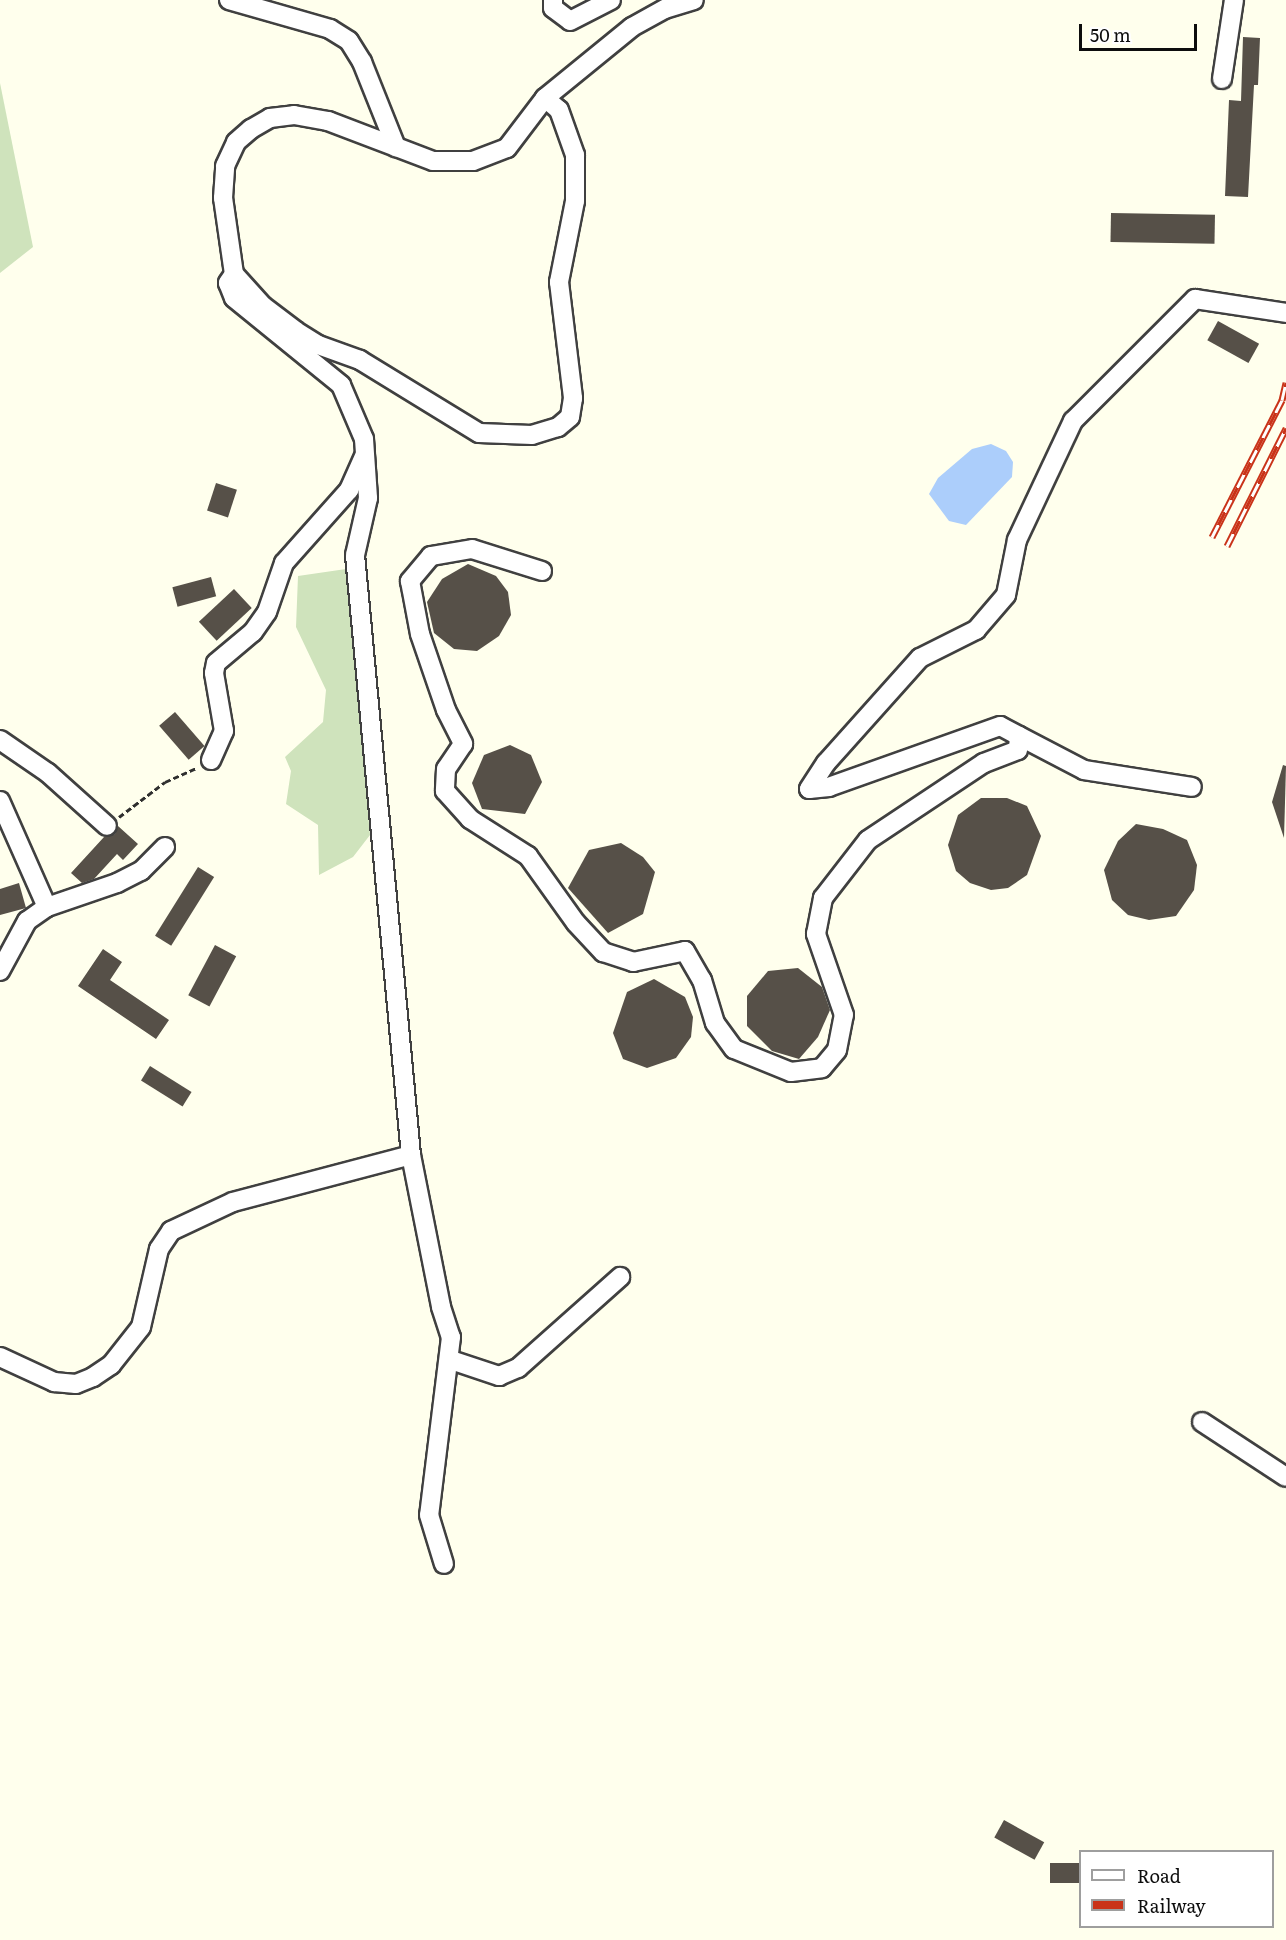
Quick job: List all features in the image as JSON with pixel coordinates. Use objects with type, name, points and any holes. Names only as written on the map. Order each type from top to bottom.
[{"type":"street","points":[[229,0],[330,29],[350,41],[362,62],[396,147]]},
{"type":"street","points":[[553,0],[553,8],[570,21],[611,0]]},
{"type":"street","points":[[545,98],[559,110],[575,155],[575,201],[559,282],[573,398],[570,417],[558,427],[532,435],[479,433],[360,360],[318,345],[296,331],[263,306],[234,274],[223,198],[225,166],[236,142],[251,129],[270,118],[294,115],[328,121],[434,161],[473,161],[507,148],[545,98],[632,27],[694,0]]},
{"type":"street","points":[[1222,79],[1234,0]]},
{"type":"street","points":[[234,274],[228,283],[234,298],[341,385],[364,439],[368,498],[355,555],[411,1155],[441,1307],[451,1337],[451,1360],[429,1515],[437,1551],[444,1564]]},
{"type":"street","points":[[1192,787],[1084,770],[1000,726],[829,787],[809,789],[826,763],[920,658],[976,630],[1006,595],[1017,540],[1073,420],[1195,298],[1286,313]]},
{"type":"street","points":[[211,760],[224,731],[214,673],[216,663],[253,633],[267,612],[284,564],[349,490],[365,454]]},
{"type":"street","points":[[542,571],[472,549],[431,556],[410,581],[420,634],[446,710],[463,744],[446,769],[446,791],[470,819],[528,856],[576,923],[603,952],[633,962],[685,951],[702,980],[715,1023],[734,1049],[763,1064],[790,1072],[822,1068],[837,1050],[844,1015],[816,934],[823,898],[868,840],[984,763],[1018,750],[1019,736]]},
{"type":"street","points":[[0,740],[48,773],[107,826]]},
{"type":"street","points":[[0,801],[47,907]]},
{"type":"street","points":[[0,971],[27,921],[47,907],[117,883],[141,871],[165,847]]},
{"type":"street","points":[[0,1356],[54,1382],[76,1384],[93,1377],[111,1365],[141,1327],[159,1249],[171,1231],[233,1202],[411,1155]]},
{"type":"street","points":[[451,1360],[499,1376],[518,1368],[620,1277]]},
{"type":"street","points":[[1202,1422],[1286,1478]]},
{"type":"path","points":[[107,826],[165,782],[211,760]]},
{"type":"green space","points":[[0,83],[33,247],[0,273]]},
{"type":"green space","points":[[346,569],[370,835],[353,857],[319,875],[318,825],[286,804],[291,771],[285,757],[323,722],[326,690],[296,627],[298,576]]},
{"type":"water","points":[[991,444],[1006,451],[1013,462],[1012,477],[966,525],[949,521],[929,494],[938,478],[972,449]]},
{"type":"building","points":[[1243,37],[1260,38],[1258,85],[1254,85],[1248,197],[1225,196],[1229,100],[1241,101]]},
{"type":"building","points":[[1111,213],[1215,215],[1214,244],[1110,242]]},
{"type":"building","points":[[1218,321],[1259,344],[1248,363],[1207,340]]},
{"type":"building","points":[[216,483],[237,490],[228,517],[207,511]]},
{"type":"building","points":[[468,564],[496,576],[508,592],[511,615],[499,636],[477,651],[454,649],[434,633],[427,602],[442,579]]},
{"type":"building","points":[[211,577],[216,596],[178,607],[172,587]]},
{"type":"building","points":[[234,589],[252,608],[217,641],[199,622]]},
{"type":"building","points":[[175,712],[205,746],[189,760],[159,726]]},
{"type":"building","points":[[510,745],[531,755],[542,782],[525,814],[482,809],[472,783],[484,755]]},
{"type":"building","points":[[1283,765],[1286,766],[1284,838],[1272,802]]},
{"type":"building","points":[[981,798],[1007,798],[1027,806],[1041,836],[1027,875],[1008,888],[991,890],[970,883],[956,871],[948,845],[958,815]]},
{"type":"building","points":[[1136,824],[1163,829],[1187,840],[1197,865],[1194,890],[1176,916],[1149,920],[1128,915],[1112,900],[1104,870],[1118,841]]},
{"type":"building","points":[[118,826],[138,844],[123,860],[117,854],[94,879],[82,883],[71,873],[104,837],[115,834]]},
{"type":"building","points":[[621,843],[643,857],[655,872],[643,914],[608,933],[568,888],[589,850]]},
{"type":"building","points":[[198,867],[214,877],[171,946],[155,936]]},
{"type":"building","points":[[19,883],[26,908],[0,915],[0,889]]},
{"type":"building","points":[[215,945],[236,956],[209,1007],[188,995]]},
{"type":"building","points":[[103,949],[122,962],[110,980],[169,1020],[156,1039],[78,986]]},
{"type":"building","points":[[798,968],[822,987],[830,1010],[818,1037],[799,1059],[772,1051],[747,1026],[747,996],[768,971]]},
{"type":"building","points":[[654,979],[685,997],[693,1017],[691,1037],[676,1058],[647,1068],[623,1059],[613,1033],[627,992]]},
{"type":"building","points":[[150,1066],[192,1092],[183,1106],[141,1080]]},
{"type":"building","points":[[1004,1820],[1044,1842],[1035,1860],[994,1837]]},
{"type":"building","points":[[1050,1863],[1079,1863],[1079,1883],[1050,1883]]},
{"type":"railway","points":[[1212,537],[1282,400],[1286,382]]},
{"type":"railway","points":[[1227,546],[1286,428]]}]
